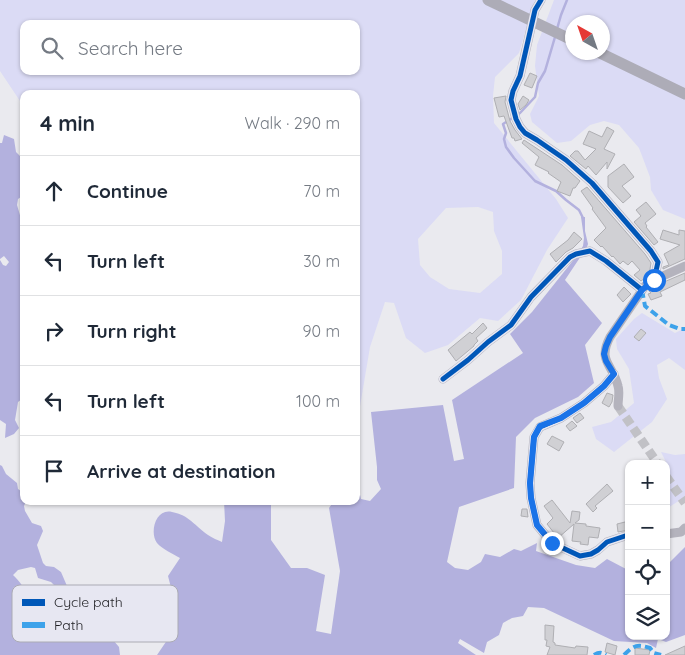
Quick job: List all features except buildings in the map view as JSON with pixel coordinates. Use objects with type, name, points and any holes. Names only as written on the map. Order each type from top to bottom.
[{"type":"main road","points":[[488,0],[565,37]]},
{"type":"main road","points":[[610,58],[685,94]]},
{"type":"street","points":[[541,0],[535,10],[520,76],[511,100],[515,115],[520,127],[525,132],[566,160],[592,183],[652,251],[658,262],[654,280]]},
{"type":"street","points":[[443,379],[511,325],[531,297],[570,257],[590,250],[642,290]]},
{"type":"street","points":[[618,406],[619,386],[604,354],[610,337],[642,290],[654,280],[685,266]]},
{"type":"street","points":[[614,374],[604,386],[584,403],[561,418],[540,426],[534,437],[530,483],[531,498],[537,525],[552,543],[580,556],[591,554],[606,542],[625,536]]},
{"type":"street","points":[[670,533],[681,532],[685,528]]},
{"type":"shaded area","points":[[0,0],[535,0],[519,53],[495,77],[493,96],[494,123],[556,199],[568,218],[547,250],[521,300],[498,321],[480,318],[448,345],[425,353],[406,338],[394,303],[385,302],[370,347],[360,406],[360,90],[20,90],[20,101],[0,71]],"holes":[[[478,207],[493,212],[494,231],[502,251],[502,274],[480,293],[449,289],[430,277],[420,265],[418,239],[446,208]]]},
{"type":"shaded area","points":[[554,0],[685,0],[685,219],[663,210],[651,190],[650,177],[639,148],[619,125],[604,121],[590,125],[571,141],[557,143],[532,122],[530,114],[539,96],[535,66],[537,45]]},
{"type":"shaded area","points":[[642,313],[675,333],[685,328],[685,370],[669,358],[657,365],[659,378],[667,399],[652,422],[614,452],[596,439],[592,427],[611,422],[634,403],[629,369],[617,349],[616,339]]},
{"type":"shaded area","points":[[661,452],[675,455],[685,454],[685,497],[670,506],[670,460],[665,460]]},
{"type":"water","points":[[4,135],[14,139],[16,152],[20,156],[20,198],[17,205],[20,215],[20,400],[18,402],[15,420],[19,428],[14,434],[5,438],[6,424],[0,420],[0,260],[6,266],[9,262],[4,256],[0,259],[0,143],[2,143]]},
{"type":"water","points":[[581,217],[585,217],[585,231],[588,244],[565,280],[602,323],[585,345],[594,383],[578,397],[535,418],[516,437],[514,488],[459,507],[447,562],[455,568],[468,570],[481,562],[485,554],[500,557],[514,549],[521,551],[537,543],[536,551],[576,565],[595,568],[607,559],[625,568],[625,640],[658,640],[656,648],[647,643],[614,641],[544,608],[528,607],[523,616],[512,618],[503,623],[499,635],[487,642],[484,653],[460,639],[458,643],[476,655],[157,655],[166,642],[178,642],[178,585],[170,585],[168,576],[180,558],[157,543],[154,533],[158,517],[166,512],[178,513],[210,536],[222,542],[225,521],[224,505],[271,505],[271,540],[291,568],[307,568],[325,575],[316,631],[331,634],[340,571],[329,508],[331,505],[360,505],[360,495],[361,499],[370,501],[381,489],[377,480],[371,412],[443,405],[454,461],[464,459],[452,400],[523,353],[510,334],[532,312],[583,246],[584,238]]},
{"type":"water","points":[[0,465],[6,474],[17,483],[20,490],[20,505],[24,505],[25,511],[32,523],[41,526],[43,531],[37,545],[43,563],[61,572],[67,585],[54,585],[51,582],[38,578],[35,568],[31,567],[18,570],[13,575],[22,585],[12,585],[12,642],[115,642],[119,647],[120,655],[0,655]]},
{"type":"water","points":[[685,547],[685,635],[666,642],[661,640],[670,640],[670,562]]},
{"type":"waterway","points":[[557,29],[567,0]]},
{"type":"waterway","points":[[555,37],[545,71],[538,83],[535,97],[520,113],[503,124],[506,133],[504,139],[506,147],[514,158],[535,181],[556,191],[579,210],[583,218]]},
{"type":"tunnel","points":[[618,406],[655,460]]},
{"type":"tunnel","points":[[670,482],[685,503]]},
{"type":"marked path","points":[[642,290],[645,306],[669,325],[685,329]]},
{"type":"marked path","points":[[624,655],[633,647],[639,646],[650,648],[654,653],[661,655]]},
{"type":"marked path","points":[[594,655],[597,653],[606,655]]},
{"type":"cycle path","points":[[541,0],[535,10],[520,76],[511,100],[516,119],[525,133],[566,160],[592,183],[651,251],[658,262],[654,280]]},
{"type":"cycle path","points":[[443,379],[511,325],[531,297],[570,257],[576,254],[590,251],[606,261],[642,290]]},
{"type":"cycle path","points":[[614,374],[604,386],[584,403],[561,418],[540,427],[534,437],[530,483],[531,498],[537,525],[552,543],[580,556],[591,554],[607,542],[625,536]]},
{"type":"route","points":[[552,543],[537,525],[531,498],[530,483],[534,437],[540,426],[561,418],[584,403],[604,386],[614,374],[604,354],[606,346],[610,337],[642,290],[654,280]]}]
